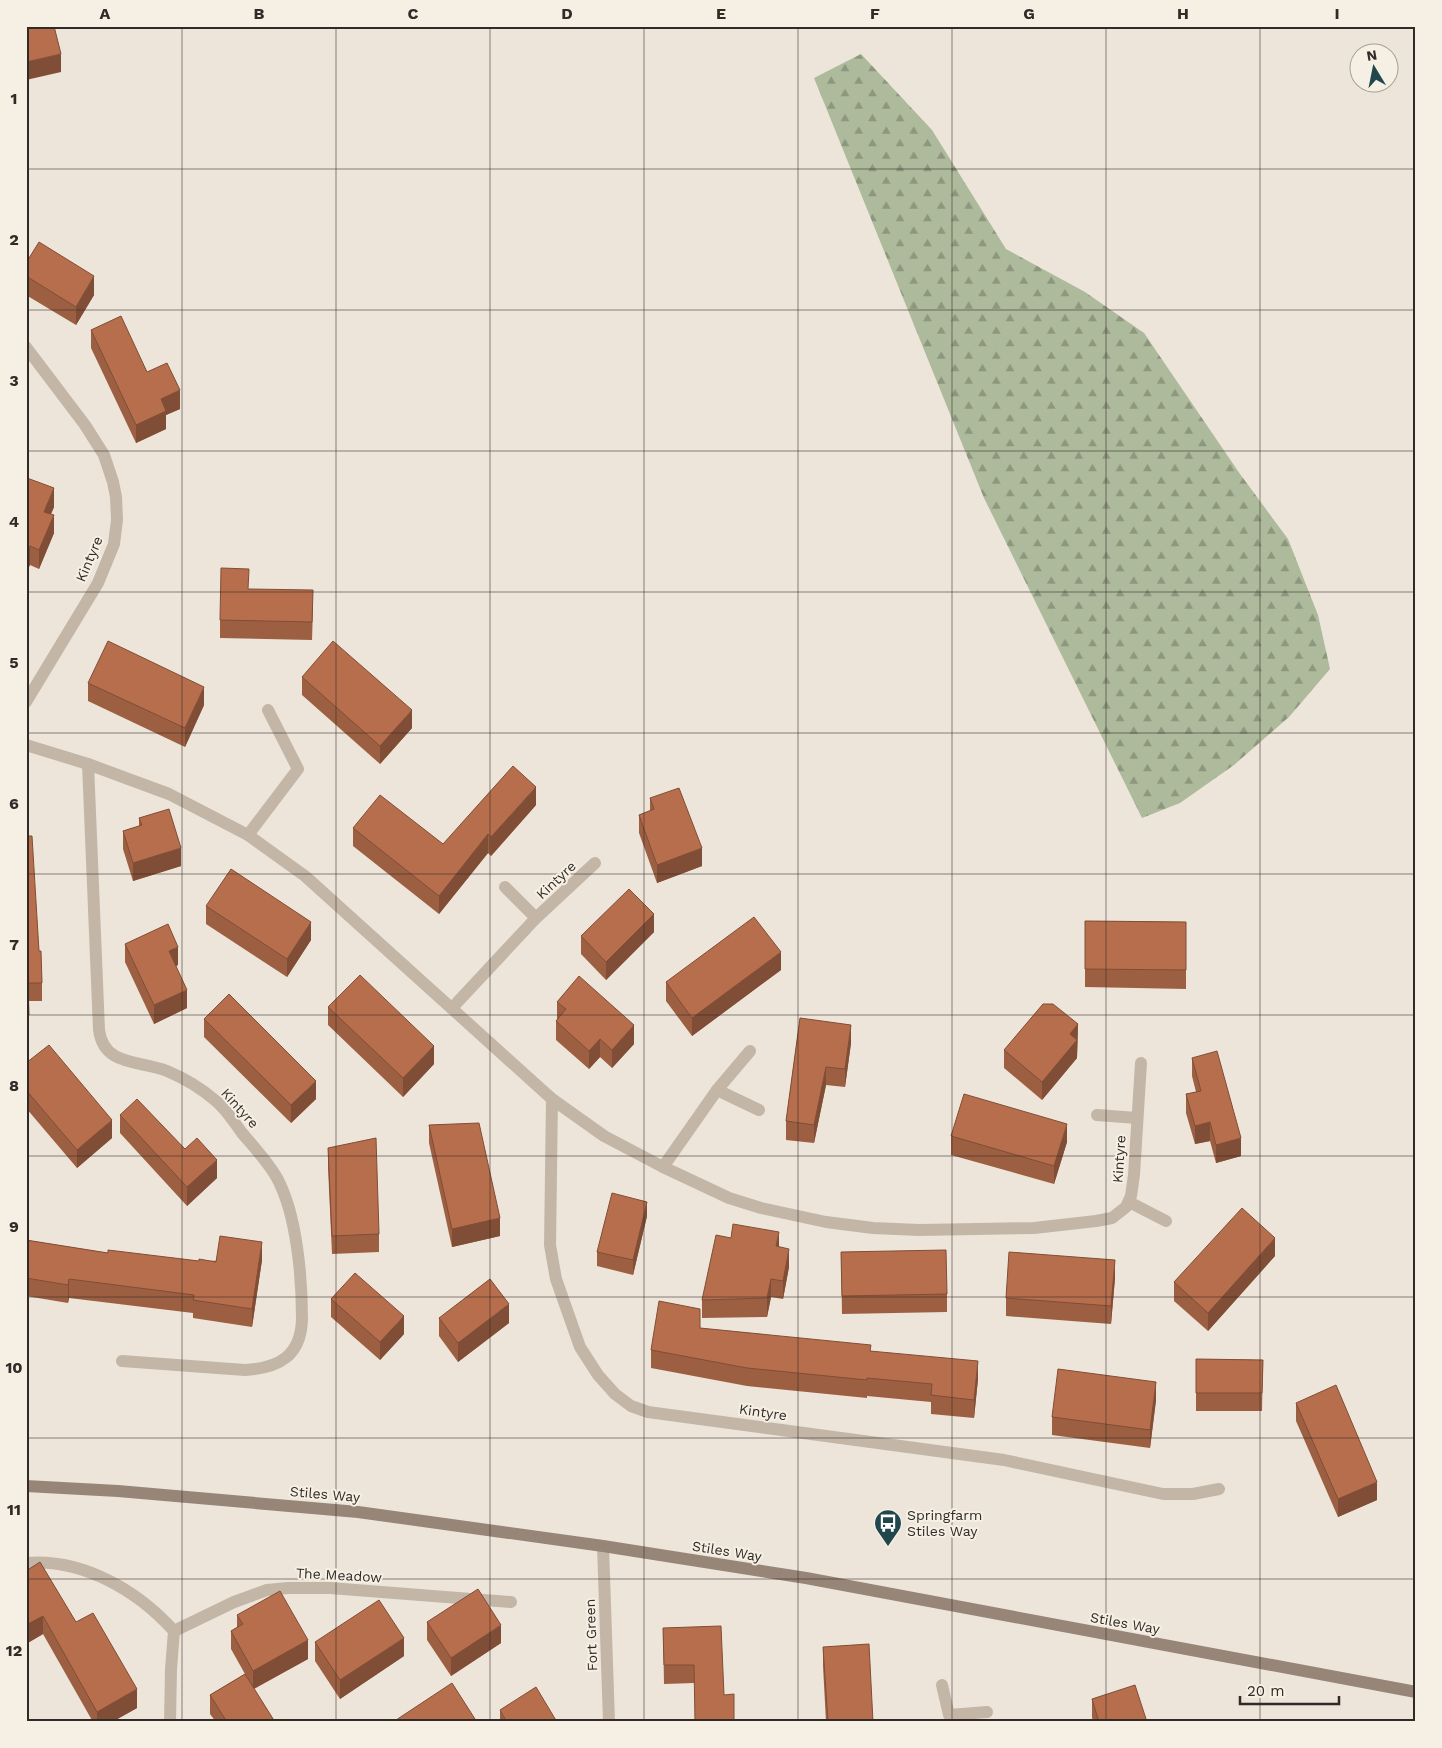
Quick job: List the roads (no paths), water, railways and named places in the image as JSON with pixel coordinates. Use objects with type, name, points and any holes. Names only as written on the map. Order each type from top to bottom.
[{"type":"main road","name":"Stiles Way","points":[[26,1486],[118,1491],[358,1512],[603,1546],[806,1578],[1416,1692]]},
{"type":"street","name":"Kintyre","points":[[26,347],[85,425],[104,455],[113,482],[117,520],[114,544],[98,583],[26,702]]},
{"type":"street","points":[[248,835],[298,769],[268,710]]},
{"type":"street","name":"Kintyre","points":[[26,745],[88,764],[169,794],[248,835],[306,876],[552,1098],[604,1136],[663,1167],[729,1198],[761,1208],[826,1222],[873,1228],[955,1230],[1034,1228],[1104,1220],[1122,1211],[1129,1202],[1134,1175],[1136,1118],[1141,1063]]},
{"type":"street","name":"Kintyre","points":[[88,764],[99,1030],[102,1044],[113,1056],[167,1071],[197,1087],[217,1102],[261,1156],[277,1178],[288,1207],[297,1249],[302,1297],[301,1331],[298,1342],[293,1351],[275,1365],[261,1369],[245,1370],[122,1362]]},
{"type":"street","name":"Kintyre","points":[[452,1008],[536,918],[595,864]]},
{"type":"street","name":"Kintyre","points":[[505,887],[536,918]]},
{"type":"street","points":[[663,1167],[717,1090],[750,1051]]},
{"type":"street","points":[[717,1090],[759,1110]]},
{"type":"street","name":"Kintyre","points":[[552,1098],[550,1245],[556,1279],[580,1347],[598,1376],[615,1394],[631,1406],[648,1412],[1004,1460],[1163,1494],[1193,1494],[1219,1488]]},
{"type":"street","name":"Kintyre","points":[[1097,1115],[1136,1118]]},
{"type":"street","name":"Kintyre","points":[[1129,1202],[1166,1221]]},
{"type":"street","name":"Fort Green","points":[[603,1546],[609,1722]]},
{"type":"street","points":[[26,1563],[59,1564],[93,1574],[132,1594],[160,1615],[174,1632],[170,1722]]},
{"type":"street","name":"The Meadow","points":[[174,1632],[234,1602],[267,1590],[288,1588],[330,1588],[511,1602]]},
{"type":"street","points":[[942,1685],[946,1718],[987,1712]]},
{"type":"place","name":"Springfarm Stiles Way","points":[[888,1547]]}]
